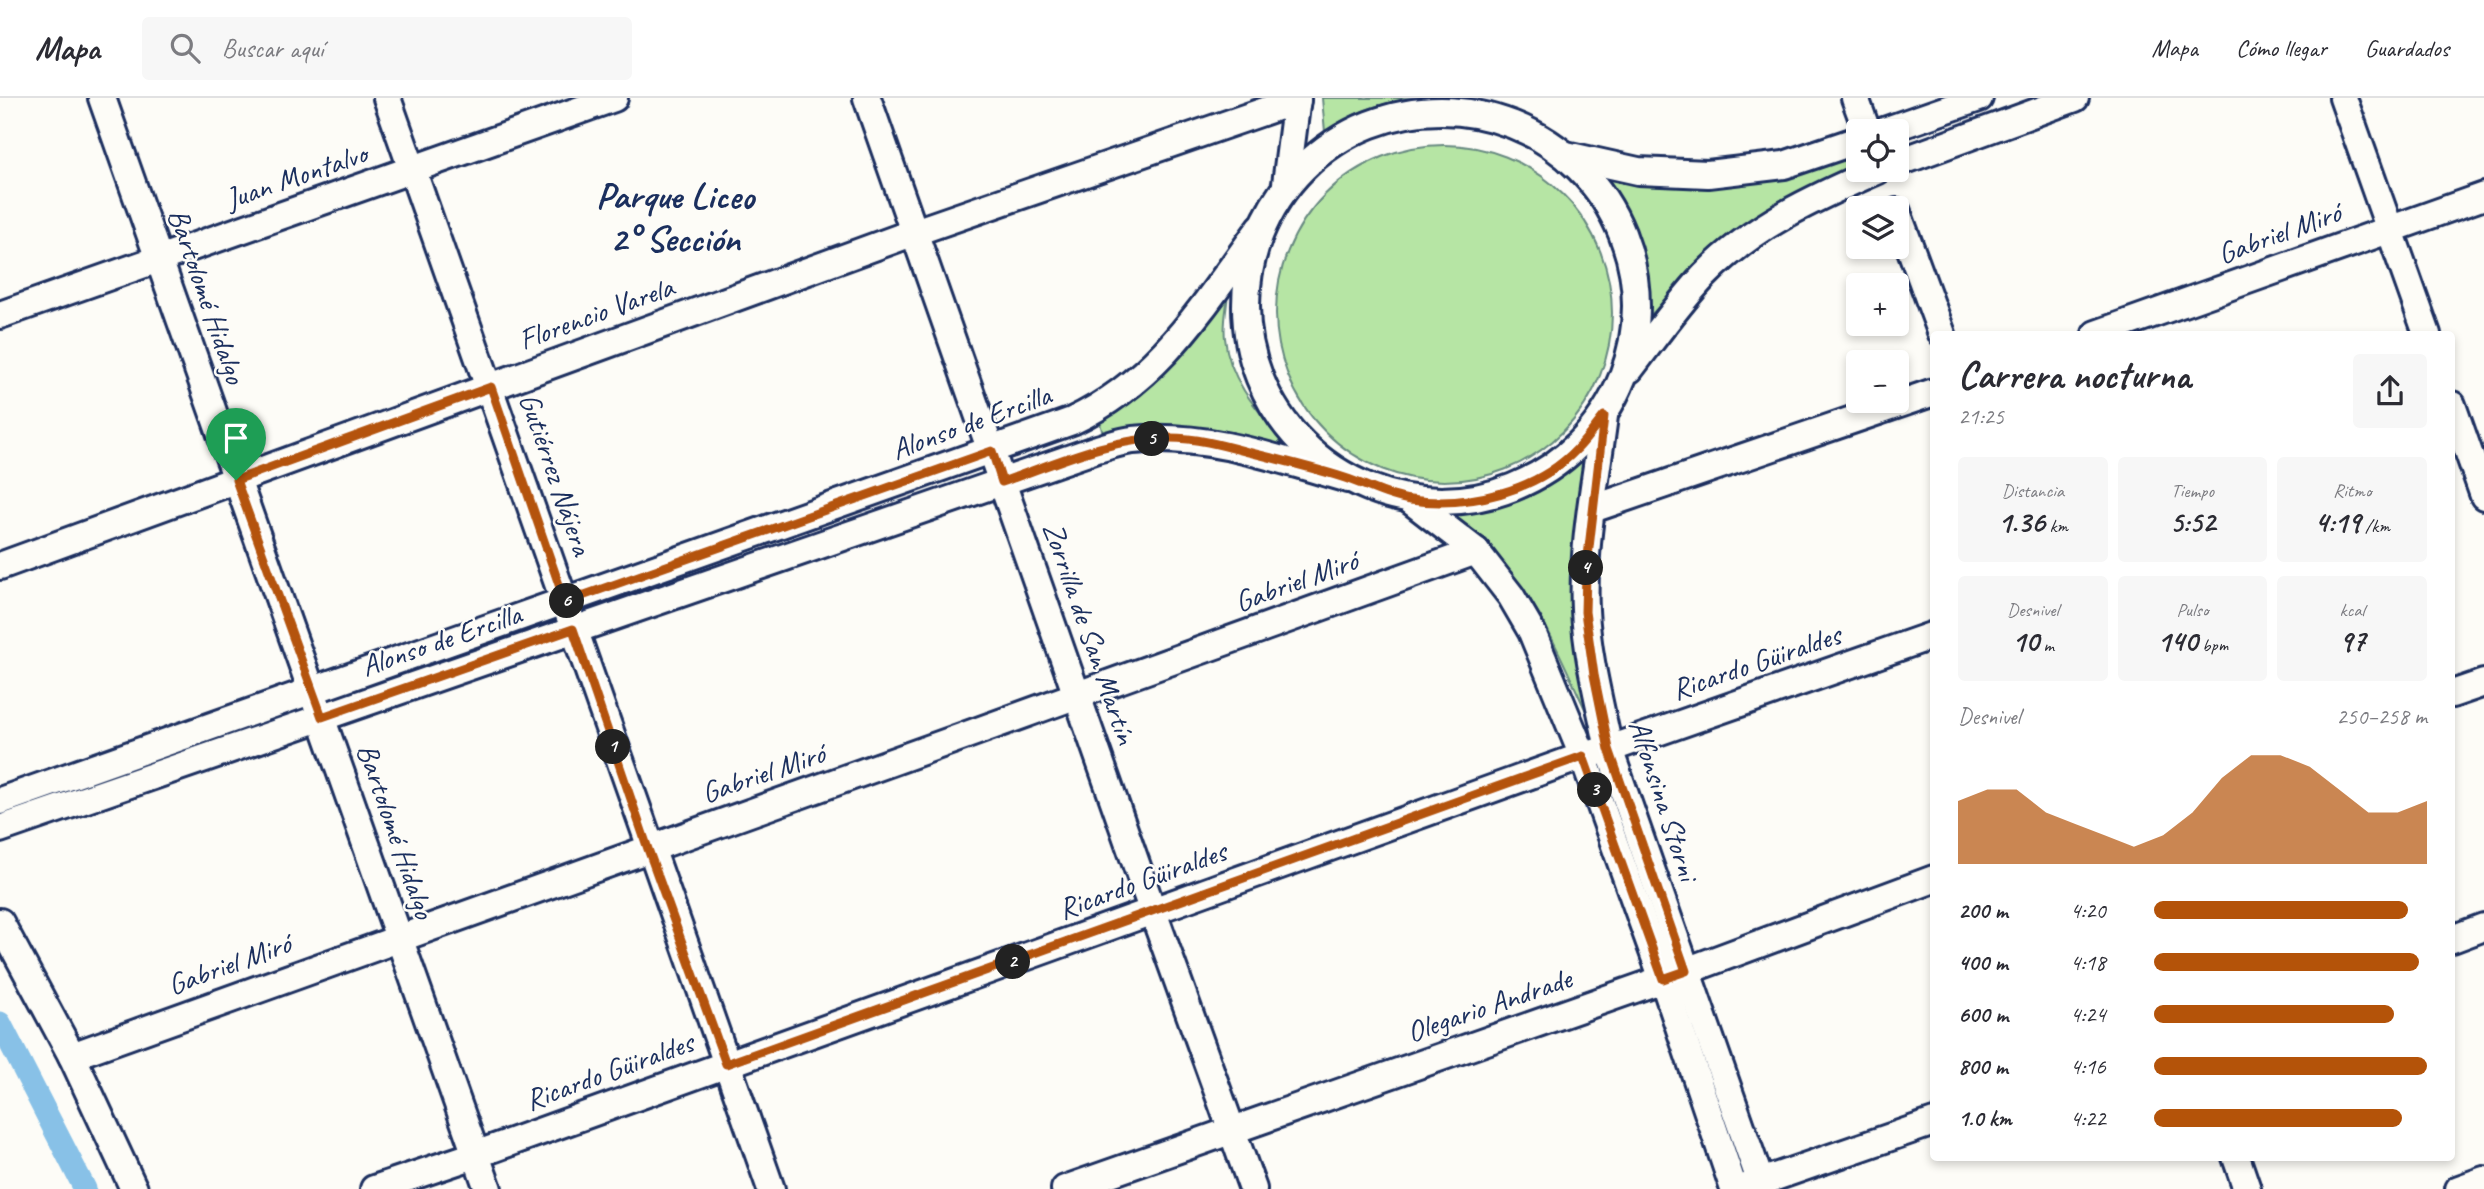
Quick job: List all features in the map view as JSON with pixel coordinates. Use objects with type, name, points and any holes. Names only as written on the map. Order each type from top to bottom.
[{"type":"street","name":"Bartolomé Hidalgo","points":[[102,98],[488,1189]]},
{"type":"street","name":"Gutiérrez Nájera","points":[[387,98],[491,387],[648,849],[771,1189]]},
{"type":"street","name":"Juan Montalvo","points":[[0,315],[614,98]]},
{"type":"street","name":"Zorrilla de San Martín","points":[[867,98],[912,233],[992,451],[1253,1189]]},
{"type":"street","points":[[1468,98],[1489,116]]},
{"type":"street","points":[[1855,98],[1863,119]]},
{"type":"street","points":[[1909,122],[1979,98]]},
{"type":"street","points":[[1909,159],[2075,98]]},
{"type":"street","points":[[2343,98],[2426,331]]},
{"type":"street","name":"Florencio Varela","points":[[0,566],[912,233],[1297,99]]},
{"type":"street","points":[[1286,184],[1297,99]]},
{"type":"street","points":[[1625,376],[1637,317],[1631,256],[1606,200],[1566,155],[1530,131],[1489,116],[1438,110],[1387,117],[1340,138],[1286,184],[1261,227],[1248,273],[1246,322],[1256,369],[1277,413],[1308,450],[1348,479],[1378,492],[1410,500],[1454,502],[1498,495],[1539,477],[1576,451],[1604,416],[1625,376],[1683,300],[1729,253],[1765,226],[1817,197],[1852,182]]},
{"type":"street","points":[[1566,155],[1638,171],[1708,174],[1784,165],[1846,144]]},
{"type":"street","name":"Gabriel Miró","points":[[2104,331],[2484,196]]},
{"type":"street","name":"Alonso de Ercilla","points":[[0,802],[1072,421],[1096,410],[1137,381],[1180,336],[1261,227]]},
{"type":"street","points":[[1909,245],[1941,331]]},
{"type":"street","points":[[1592,509],[1930,393]]},
{"type":"street","points":[[2455,413],[2484,496]]},
{"type":"street","name":"Alfonsina Storni","points":[[1604,416],[1592,509],[1585,612],[1609,749],[1734,1189]]},
{"type":"street","name":"Alonso de Ercilla","points":[[0,829],[573,629],[1130,440],[1171,438],[1209,442],[1348,479]]},
{"type":"street","name":"Alfonsina Storni","points":[[1410,500],[1476,551],[1511,596],[1532,632],[1675,975],[1755,1187]]},
{"type":"street","name":"Gabriel Miró","points":[[72,1056],[1077,697],[1476,551]]},
{"type":"street","name":"Ricardo Güiraldes","points":[[374,1189],[1583,756],[1930,636]]},
{"type":"street","points":[[2455,693],[2484,683]]},
{"type":"street","name":"Olegario Andrade","points":[[1065,1189],[1675,975],[1930,880]]},
{"type":"street","points":[[0,922],[72,1056],[134,1189]]},
{"type":"street","points":[[2455,938],[2484,927]]},
{"type":"street","points":[[1755,1187],[1930,1123]]},
{"type":"street","points":[[2237,1161],[2247,1189]]},
{"type":"street","points":[[2459,1189],[2484,1180]]},
{"type":"green space","points":[[1322,98],[1413,98],[1367,109],[1325,132]]},
{"type":"green space","points":[[1444,145],[1477,148],[1508,158],[1537,173],[1563,194],[1584,220],[1599,249],[1609,280],[1612,313],[1609,346],[1599,377],[1584,406],[1563,432],[1537,453],[1508,468],[1477,478],[1444,481],[1411,478],[1380,468],[1351,453],[1325,432],[1304,406],[1289,377],[1279,346],[1276,313],[1279,280],[1289,249],[1304,220],[1325,194],[1351,173],[1380,158],[1411,148]]},
{"type":"green space","points":[[1846,154],[1846,170],[1770,211],[1718,245],[1647,319],[1646,272],[1626,218],[1595,168]]},
{"type":"green space","points":[[1228,293],[1225,333],[1228,355],[1234,371],[1261,414],[1295,454],[1104,438],[1100,423],[1153,381]]},
{"type":"green space","points":[[1591,447],[1580,482],[1572,585],[1586,711],[1553,640],[1523,589],[1493,555],[1433,506],[1480,507],[1519,497],[1554,477]]},
{"type":"waterway","points":[[0,1023],[85,1189]]},
{"type":"district","name":"Parque Liceo 2° Sección","points":[[675,216]]},
{"type":"route","points":[[491,387],[565,602],[992,451],[1002,482],[1130,440],[1171,438],[1209,442],[1348,479],[1378,492],[1410,500],[1454,502],[1498,495],[1539,477],[1576,451],[1604,416],[1586,574],[1585,612],[1594,675],[1609,749],[1686,971],[1663,979],[1583,756],[726,1064],[648,849],[573,629],[322,717],[236,480],[491,387]]}]
